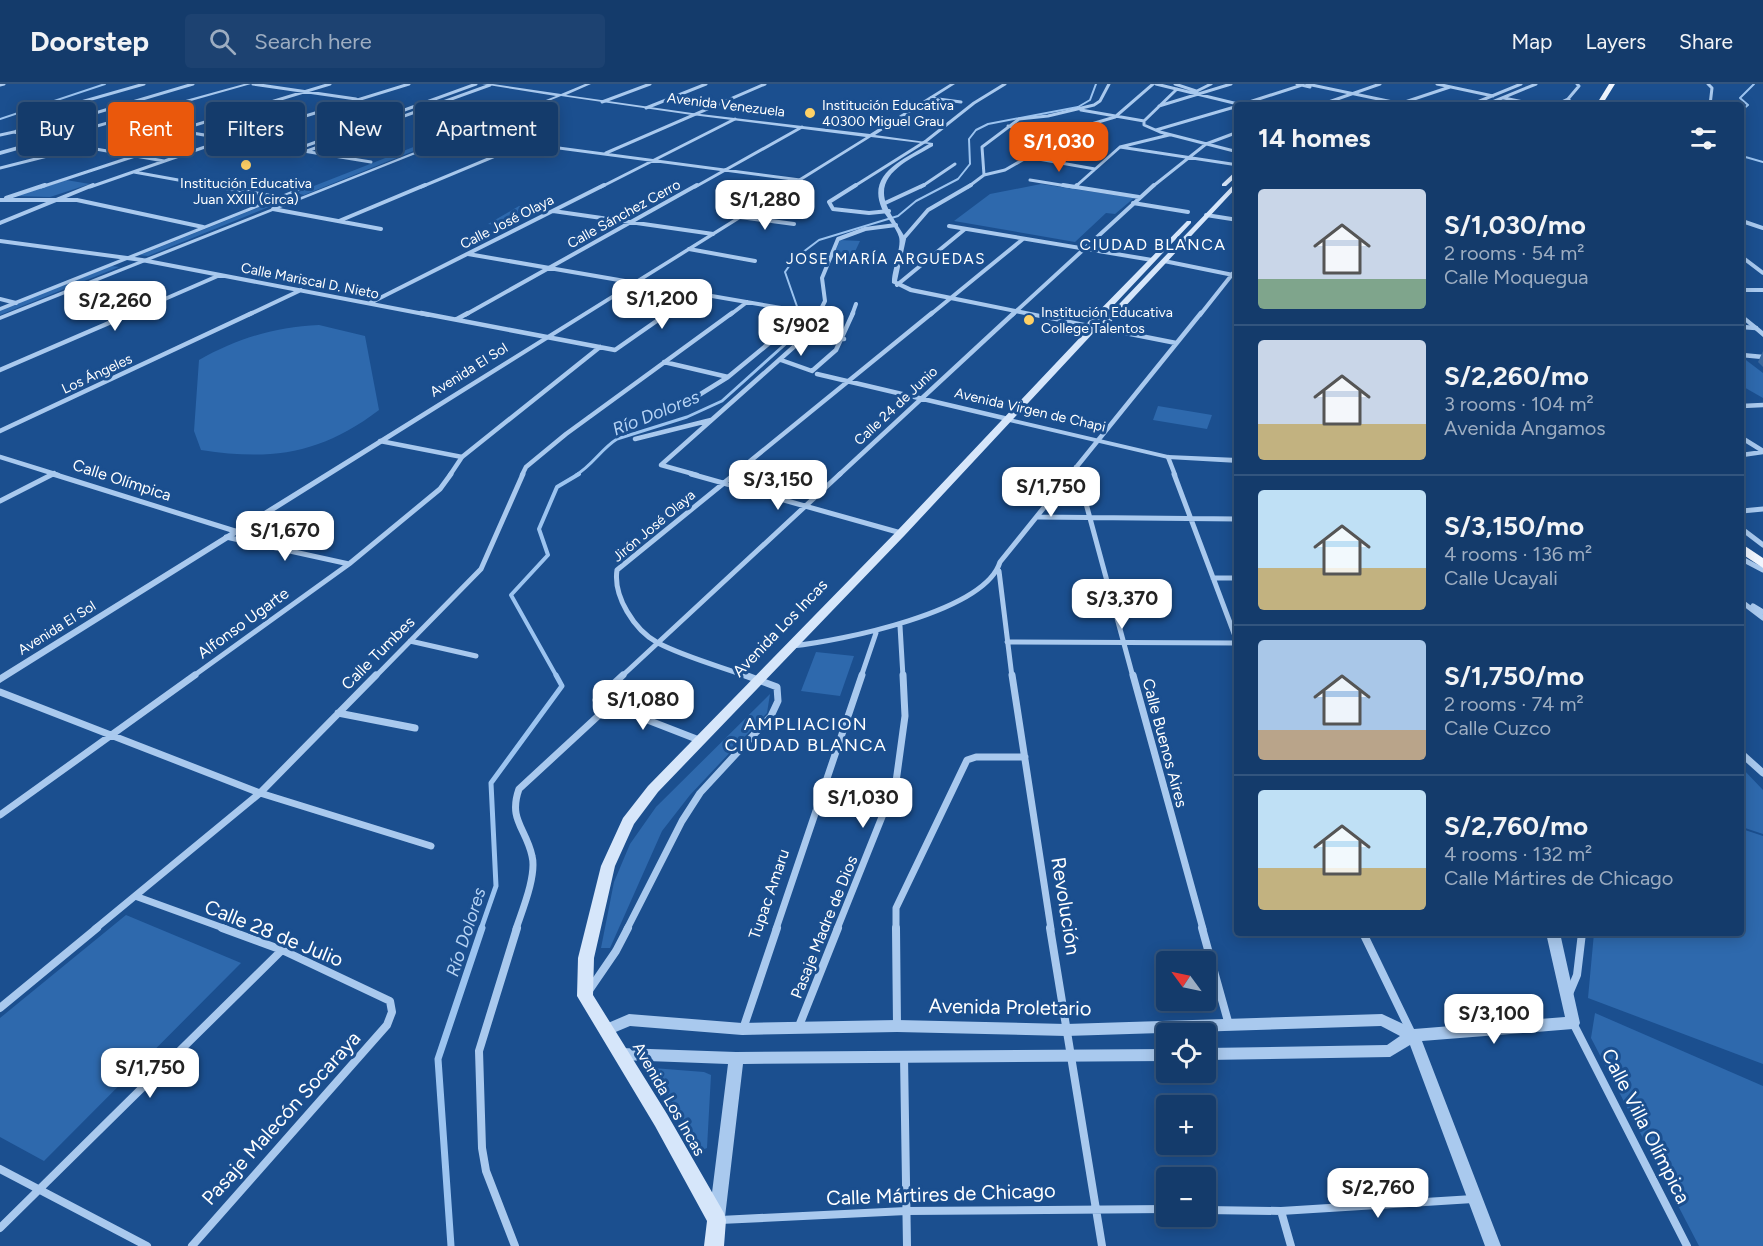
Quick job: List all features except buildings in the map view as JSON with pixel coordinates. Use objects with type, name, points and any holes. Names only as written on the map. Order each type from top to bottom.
[{"type":"main road","points":[[1601,102],[1612,84]]},
{"type":"main road","name":"Avenida Los Incas","points":[[1095,327],[1091,324],[1234,175]]},
{"type":"main road","name":"Avenida Los Incas","points":[[717,1220],[585,996],[586,958],[608,866],[628,822],[653,789],[699,740],[901,533],[1095,327],[1102,326],[1234,186]]},
{"type":"main road","points":[[1744,550],[1763,564]]},
{"type":"main road","points":[[714,1246],[717,1220]]},
{"type":"street","points":[[0,135],[14,132],[81,102],[144,84]]},
{"type":"street","points":[[96,113],[193,84]]},
{"type":"street","points":[[96,123],[226,84]]},
{"type":"street","points":[[186,102],[250,84],[359,99]]},
{"type":"street","points":[[194,125],[330,84]]},
{"type":"street","points":[[349,102],[409,84]]},
{"type":"street","points":[[426,102],[476,84]]},
{"type":"street","points":[[442,102],[488,84]]},
{"type":"street","name":"Avenida Venezuela","points":[[488,84],[556,96],[692,114],[926,141]]},
{"type":"street","points":[[524,102],[573,84]]},
{"type":"street","points":[[541,102],[589,84]]},
{"type":"street","points":[[602,102],[650,84]]},
{"type":"street","points":[[646,108],[706,84]]},
{"type":"street","points":[[604,154],[765,84]]},
{"type":"street","name":"Avenida El Sol","points":[[0,680],[952,84]]},
{"type":"street","points":[[889,212],[869,213],[833,209],[829,202],[926,141],[974,103],[1005,84]]},
{"type":"street","points":[[984,175],[982,147],[1008,126],[1019,119],[1077,109],[1100,102],[1109,84]]},
{"type":"street","points":[[1176,343],[898,286],[894,282],[903,239],[915,221],[928,209],[974,185],[984,175],[1005,170],[1078,128],[1114,117],[1154,84],[1234,103]]},
{"type":"street","points":[[1175,84],[1197,93]]},
{"type":"street","points":[[1197,93],[1211,84]]},
{"type":"street","points":[[1155,107],[1231,84]]},
{"type":"street","points":[[1303,84],[1383,102]]},
{"type":"street","points":[[1249,102],[1303,84],[1354,93],[1386,102]]},
{"type":"street","points":[[1329,102],[1380,84]]},
{"type":"street","points":[[1437,84],[1493,96]]},
{"type":"street","points":[[1478,102],[1521,84]]},
{"type":"street","points":[[1493,102],[1536,84]]},
{"type":"street","points":[[1562,102],[1569,99],[1579,86],[1577,84]]},
{"type":"street","points":[[1708,84],[1712,88],[1710,102]]},
{"type":"street","points":[[1405,102],[1450,85]]},
{"type":"street","points":[[1144,121],[1155,107],[1177,89]]},
{"type":"street","points":[[931,98],[961,102]]},
{"type":"street","points":[[1503,98],[1523,102]]},
{"type":"street","points":[[1156,130],[1234,107]]},
{"type":"street","points":[[1077,109],[1144,121]]},
{"type":"street","points":[[306,152],[415,112]]},
{"type":"street","name":"Calle José Olaya","points":[[370,303],[735,119]]},
{"type":"street","points":[[1144,121],[1144,125],[1170,135],[1234,151]]},
{"type":"street","points":[[1008,126],[1061,138]]},
{"type":"street","name":"Calle Sánchez Cerro","points":[[457,320],[802,127]]},
{"type":"street","points":[[14,132],[18,134]]},
{"type":"street","name":"Calle 24 de Junio","points":[[610,705],[596,700],[1139,197],[1206,144],[1234,134]]},
{"type":"street","points":[[1075,187],[1120,147],[1170,135]]},
{"type":"street","points":[[903,239],[883,204],[882,187],[889,171],[931,146],[926,141]]},
{"type":"street","points":[[351,170],[415,145]]},
{"type":"street","points":[[0,224],[56,198],[206,147]]},
{"type":"street","points":[[1120,147],[1234,164]]},
{"type":"street","points":[[558,148],[800,180]]},
{"type":"street","points":[[0,153],[18,149]]},
{"type":"street","points":[[306,152],[372,162]]},
{"type":"street","points":[[0,318],[415,152]]},
{"type":"street","points":[[0,168],[47,156]]},
{"type":"street","points":[[0,200],[135,156],[165,161]]},
{"type":"street","points":[[339,221],[494,156]]},
{"type":"street","points":[[1027,157],[1095,169]]},
{"type":"street","points":[[883,204],[915,191],[955,164]]},
{"type":"street","points":[[134,172],[293,200]]},
{"type":"street","points":[[1030,180],[1139,197]]},
{"type":"street","points":[[0,309],[310,186]]},
{"type":"street","points":[[0,200],[56,198],[77,200],[203,227]]},
{"type":"street","points":[[1133,203],[1188,212]]},
{"type":"street","points":[[273,208],[381,229]]},
{"type":"street","points":[[552,211],[713,234]]},
{"type":"street","points":[[1206,215],[1234,219]]},
{"type":"street","points":[[740,217],[794,224]]},
{"type":"street","points":[[1744,222],[1763,227]]},
{"type":"street","points":[[896,224],[865,229],[838,239],[822,278],[825,301],[806,336],[661,465],[901,533]]},
{"type":"street","points":[[949,226],[1152,260]]},
{"type":"street","points":[[898,286],[965,229]]},
{"type":"street","name":"Jirón José Olaya","points":[[758,679],[656,642],[626,612],[615,583],[617,570],[1023,238]]},
{"type":"street","name":"Calle Mariscal D. Nieto","points":[[0,241],[128,258],[221,274],[615,350],[697,293]]},
{"type":"street","points":[[689,249],[755,261]]},
{"type":"street","points":[[467,254],[787,309]]},
{"type":"street","points":[[1744,259],[1763,273]]},
{"type":"street","points":[[789,647],[830,643],[900,626],[984,587],[999,571],[1000,562],[1076,467],[1234,275],[1164,261]]},
{"type":"street","points":[[0,370],[221,274]]},
{"type":"street","name":"Los Ángeles","points":[[0,431],[301,290]]},
{"type":"street","points":[[1744,290],[1763,290]]},
{"type":"street","points":[[0,299],[16,303]]},
{"type":"street","name":"Calle Tumbes","points":[[0,1008],[260,793],[481,569],[526,467],[747,302]]},
{"type":"street","points":[[780,360],[812,371],[834,355],[844,339],[856,304]]},
{"type":"street","points":[[1744,318],[1763,335]]},
{"type":"street","points":[[670,413],[728,377],[790,326]]},
{"type":"street","points":[[1744,327],[1756,328]]},
{"type":"street","points":[[806,336],[844,339]]},
{"type":"street","name":"Alfonso Ugarte","points":[[0,815],[349,564],[440,489],[462,457],[600,347]]},
{"type":"street","points":[[1744,355],[1763,357]]},
{"type":"street","points":[[664,362],[728,377]]},
{"type":"street","name":"Avenida Virgen de Chapi","points":[[817,374],[1168,457],[1234,461]]},
{"type":"street","points":[[1744,406],[1763,405]]},
{"type":"street","points":[[635,439],[711,420]]},
{"type":"street","points":[[1744,439],[1763,451]]},
{"type":"street","points":[[380,441],[462,457]]},
{"type":"street","points":[[1744,455],[1763,451]]},
{"type":"street","name":"Calle Olímpica","points":[[0,457],[54,473],[231,534],[349,564]]},
{"type":"street","points":[[1168,457],[1234,635]]},
{"type":"street","name":"Calle Buenos Aires","points":[[1076,467],[1230,1026]]},
{"type":"street","points":[[0,501],[54,473]]},
{"type":"street","points":[[1744,512],[1763,509]]},
{"type":"street","points":[[1038,517],[1234,519]]},
{"type":"street","points":[[1744,531],[1763,545]]},
{"type":"street","points":[[1744,560],[1763,570]]},
{"type":"street","name":"Revolución","points":[[999,571],[1007,642],[1066,1030],[1102,1246]]},
{"type":"street","points":[[1213,578],[1234,578]]},
{"type":"street","points":[[1744,602],[1763,612]]},
{"type":"street","points":[[1744,603],[1763,618]]},
{"type":"street","name":"Pasaje Madre de Dios","points":[[799,1026],[896,782],[905,716],[900,626]]},
{"type":"street","name":"Tupac Amaru","points":[[742,1029],[876,633]]},
{"type":"street","points":[[410,640],[476,656]]},
{"type":"street","points":[[1007,642],[1234,643]]},
{"type":"street","points":[[585,996],[616,951],[682,821],[694,802],[771,716],[778,701],[777,687],[758,679]]},
{"type":"street","points":[[0,692],[260,793],[431,846]]},
{"type":"street","points":[[515,1246],[486,1172],[479,1051],[529,887],[533,857],[515,815],[514,803],[519,789],[610,705],[699,740]]},
{"type":"street","points":[[338,713],[415,728]]},
{"type":"street","points":[[1744,756],[1763,773]]},
{"type":"street","points":[[897,1026],[896,908],[967,760],[976,757],[1025,757]]},
{"type":"street","name":"Calle 28 de Julio","points":[[135,896],[282,950],[390,1001],[392,1012]]},
{"type":"street","points":[[1364,936],[1413,1035],[1473,1199],[1493,1246]]},
{"type":"street","points":[[1216,1054],[1390,1050],[1413,1035],[1573,1023],[1554,936]]},
{"type":"street","points":[[1567,1000],[1577,975],[1582,936]]},
{"type":"street","points":[[0,1228],[282,950]]},
{"type":"street","name":"Pasaje Malecón Socaraya","points":[[192,1246],[387,1025],[392,1012]]},
{"type":"street","name":"Avenida Proletario","points":[[606,1030],[629,1020],[742,1029],[799,1026],[897,1026],[1066,1030],[1382,1020],[1413,1035]]},
{"type":"street","name":"Calle Villa Olímpica","points":[[1573,1023],[1687,1246]]},
{"type":"street","points":[[621,1054],[736,1058],[1156,1055]]},
{"type":"street","points":[[904,1056],[907,1246]]},
{"type":"street","points":[[717,1220],[736,1058]]},
{"type":"street","points":[[0,1169],[147,1246]]},
{"type":"street","points":[[1216,1210],[1281,1211],[1473,1199]]},
{"type":"street","name":"Calle Mártires de Chicago","points":[[717,1220],[906,1211],[1156,1209]]},
{"type":"street","points":[[1281,1211],[1291,1246]]},
{"type":"shaded area","points":[[415,146],[415,150],[403,155],[403,151]]},
{"type":"shaded area","points":[[390,156],[401,156],[304,195],[296,193]]},
{"type":"shaded area","points":[[66,180],[90,184],[50,197],[16,196]]},
{"type":"shaded area","points":[[1041,184],[1134,198],[1115,214],[1106,213],[1075,242],[954,221],[990,194]]},
{"type":"shaded area","points":[[267,204],[274,205],[148,256],[140,255]]},
{"type":"shaded area","points":[[519,206],[540,209],[509,227],[488,224]]},
{"type":"shaded area","points":[[840,240],[860,241],[852,258],[833,257]]},
{"type":"shaded area","points":[[112,266],[119,267],[0,315],[0,310]]},
{"type":"shaded area","points":[[319,325],[365,336],[379,410],[337,436],[295,451],[251,455],[201,450],[194,431],[199,360],[257,335],[287,328]]},
{"type":"shaded area","points":[[1744,359],[1763,373],[1763,398],[1744,387]]},
{"type":"shaded area","points":[[1158,406],[1212,415],[1207,429],[1153,420]]},
{"type":"shaded area","points":[[816,652],[854,656],[840,696],[801,691]]},
{"type":"shaded area","points":[[770,694],[767,713],[690,795],[662,831],[610,948],[601,948],[614,882],[630,844],[656,807]]},
{"type":"shaded area","points":[[1744,770],[1763,790],[1763,834],[1744,828]]},
{"type":"shaded area","points":[[1744,830],[1763,836],[1763,1064],[1588,998],[1594,936],[1744,936]]},
{"type":"shaded area","points":[[126,915],[241,963],[44,1161],[0,1137],[0,1018]]},
{"type":"shaded area","points":[[1595,1013],[1763,1086],[1763,1246],[1699,1246],[1591,1038]]},
{"type":"shaded area","points":[[653,1068],[704,1072],[711,1075],[707,1148],[702,1150],[650,1074]]},
{"type":"waterway","points":[[0,119],[105,84]]},
{"type":"waterway","name":"Río Dolores","points":[[800,315],[785,272],[794,259],[819,240],[898,216],[916,201],[958,179],[970,164],[969,139],[976,130],[988,124],[1078,107],[1090,100],[1096,84]]},
{"type":"waterway","points":[[1744,108],[1748,105],[1740,98],[1754,84]]},
{"type":"waterway","points":[[1744,157],[1763,162]]},
{"type":"waterway","name":"Río Dolores","points":[[576,475],[617,439],[687,417],[722,401],[791,339],[799,313]]},
{"type":"waterway","name":"Río Dolores","points":[[557,677],[511,595],[548,555],[539,529],[557,487],[579,474]]},
{"type":"waterway","name":"Río Dolores","points":[[481,929],[496,886],[491,783],[562,686],[556,675]]},
{"type":"waterway","name":"Río Dolores","points":[[451,1246],[438,1059],[482,928]]},
{"type":"place","name":"Institución Educativa 40300 Miguel Grau","points":[[810,113]]},
{"type":"place","name":"Institución Educativa Juan XXIII (circa)","points":[[246,165]]},
{"type":"place","name":"Institución Educativa College Talentos","points":[[1029,320]]},
{"type":"district","name":"CIUDAD BLANCA","points":[[1153,244]]},
{"type":"district","name":"JOSE MARÍA ARGUEDAS","points":[[886,259]]},
{"type":"district","name":"AMPLIACION CIUDAD BLANCA","points":[[806,734]]}]
